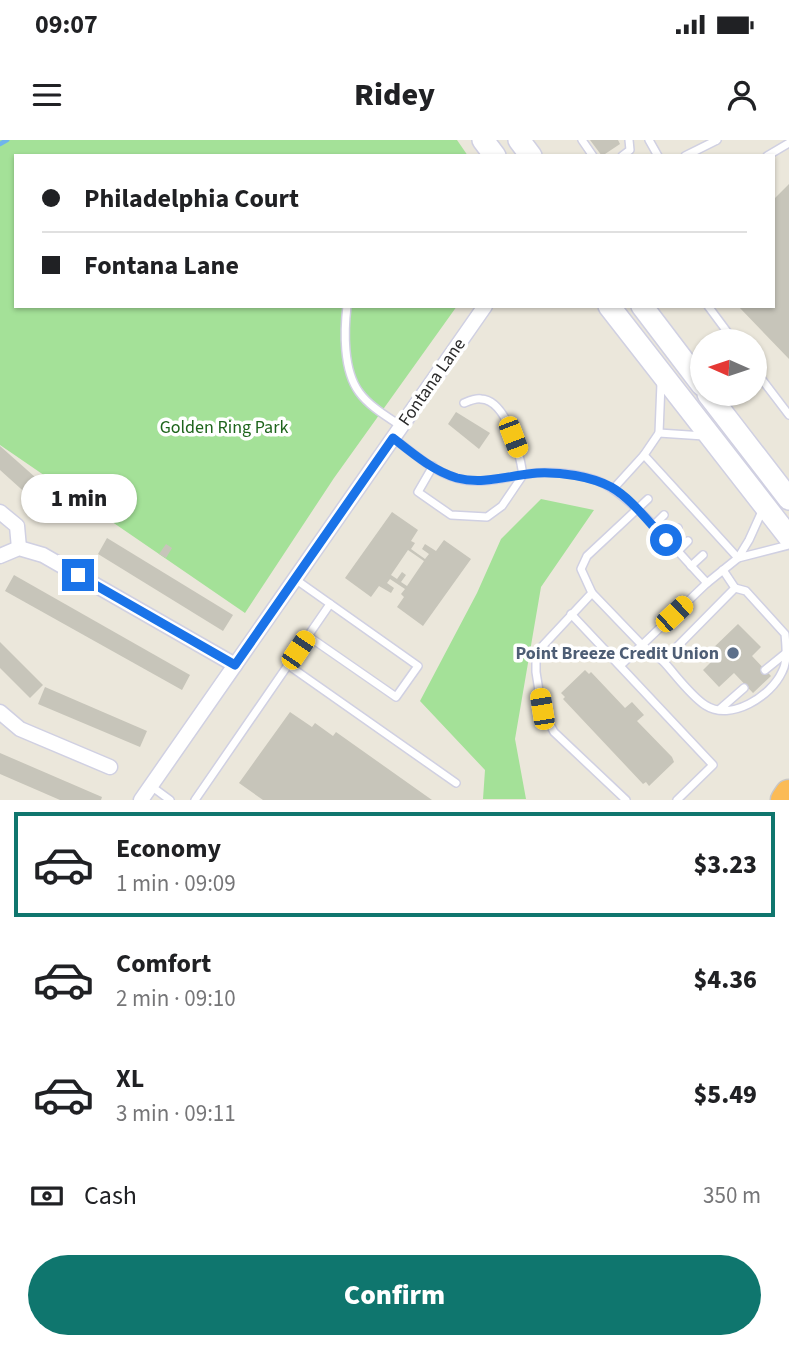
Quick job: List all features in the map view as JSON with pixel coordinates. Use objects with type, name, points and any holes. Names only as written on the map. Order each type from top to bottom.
[{"type":"highway","points":[[785,800],[789,794]]},
{"type":"main road","points":[[611,308],[789,537]]},
{"type":"main road","points":[[644,308],[690,369]]},
{"type":"main road","points":[[717,406],[789,499]]},
{"type":"street","name":"Fontana Lane","points":[[141,800],[484,308]]},
{"type":"street","points":[[0,512],[17,526],[19,548]]},
{"type":"street","points":[[0,556],[19,548],[55,562],[235,665]]},
{"type":"street","points":[[0,712],[20,729],[110,767]]},
{"type":"lane","points":[[689,154],[717,140]]},
{"type":"lane","points":[[770,154],[789,143]]},
{"type":"lane","points":[[347,308],[348,357],[357,390],[433,467],[455,478],[479,481],[537,473],[596,480],[614,488],[707,583]]},
{"type":"lane","points":[[709,308],[725,329]]},
{"type":"lane","points":[[614,488],[644,455],[659,433],[661,372]]},
{"type":"lane","points":[[767,386],[789,415]]},
{"type":"lane","points":[[433,467],[418,492],[452,515],[487,517],[495,513],[523,475],[520,456],[504,416],[489,401],[480,398],[464,403]]},
{"type":"lane","points":[[659,433],[712,438]]},
{"type":"lane","points":[[644,455],[664,483],[717,540],[738,558]]},
{"type":"lane","points":[[648,499],[587,556],[581,569],[592,593],[704,704],[720,709],[738,710],[755,701],[781,675],[786,653],[785,634],[746,591],[735,588],[723,570]]},
{"type":"lane","points":[[621,665],[707,583],[738,558],[765,506]]},
{"type":"lane","points":[[653,526],[664,515]]},
{"type":"lane","points":[[666,540],[678,528]]},
{"type":"lane","points":[[677,552],[688,541]]},
{"type":"lane","points":[[738,558],[789,545]]},
{"type":"lane","points":[[691,566],[703,555]]},
{"type":"lane","points":[[294,579],[418,666],[396,697],[308,636]]},
{"type":"lane","points":[[663,661],[735,588]]},
{"type":"lane","points":[[592,593],[536,653],[542,709],[554,732],[626,800]]},
{"type":"lane","points":[[195,800],[330,604]]},
{"type":"lane","points":[[571,614],[713,765],[677,800]]},
{"type":"lane","points":[[765,670],[786,653]]},
{"type":"lane","points":[[288,665],[456,783]]},
{"type":"lane","points":[[720,709],[744,688]]},
{"type":"lane","points":[[151,786],[170,800]]},
{"type":"green space","name":"Golden Ring Park","points":[[0,140],[457,140],[467,154],[14,154],[14,308],[456,308],[334,478],[245,613],[0,445]]},
{"type":"green space","points":[[541,499],[594,510],[541,587],[515,739],[526,799],[483,799],[485,770],[420,701],[477,593],[501,539]]},
{"type":"building","points":[[590,140],[618,140],[620,144],[600,154]]},
{"type":"building","points":[[789,184],[789,359],[767,336],[767,329],[760,329],[740,308],[775,308],[775,198]]},
{"type":"building","points":[[456,412],[490,433],[479,449],[448,424]]},
{"type":"building","points":[[0,446],[62,501],[50,515],[0,470]]},
{"type":"building","points":[[392,512],[418,530],[411,541],[415,543],[411,549],[425,559],[429,554],[422,549],[425,544],[436,551],[444,540],[471,559],[423,626],[397,607],[404,597],[401,594],[405,589],[390,579],[387,583],[394,588],[391,593],[379,586],[371,597],[345,578]],"holes":[[[408,550],[424,561],[407,586],[401,582],[406,575],[402,572],[397,579],[391,575]]]},
{"type":"building","points":[[107,538],[233,615],[223,631],[98,554]]},
{"type":"building","points":[[166,544],[172,548],[166,558],[159,554]]},
{"type":"building","points":[[14,575],[190,675],[182,690],[5,591]]},
{"type":"building","name":"Point Breeze Credit Union","points":[[738,624],[761,647],[752,656],[771,676],[753,693],[734,673],[719,687],[703,670],[716,657],[710,651]]},
{"type":"building","points":[[0,642],[43,685],[30,698],[0,668]]},
{"type":"building","points":[[585,670],[589,674],[591,672],[625,708],[632,702],[644,715],[637,721],[672,757],[674,762],[649,786],[646,782],[643,784],[563,699],[565,697],[561,693]]},
{"type":"building","points":[[45,687],[147,731],[140,747],[38,704]]},
{"type":"building","points":[[290,712],[312,727],[315,723],[333,736],[336,732],[432,800],[263,800],[239,783]]},
{"type":"building","points":[[0,753],[102,797],[101,800],[60,800],[0,774]]},
{"type":"waterway","points":[[0,144],[7,140]]},
{"type":"place","name":"Point Breeze Credit Union","points":[[733,653]]},
{"type":"route","points":[[78,575],[235,665],[393,438],[433,467],[455,478],[479,481],[554,473],[596,480],[614,488],[666,540]]}]
